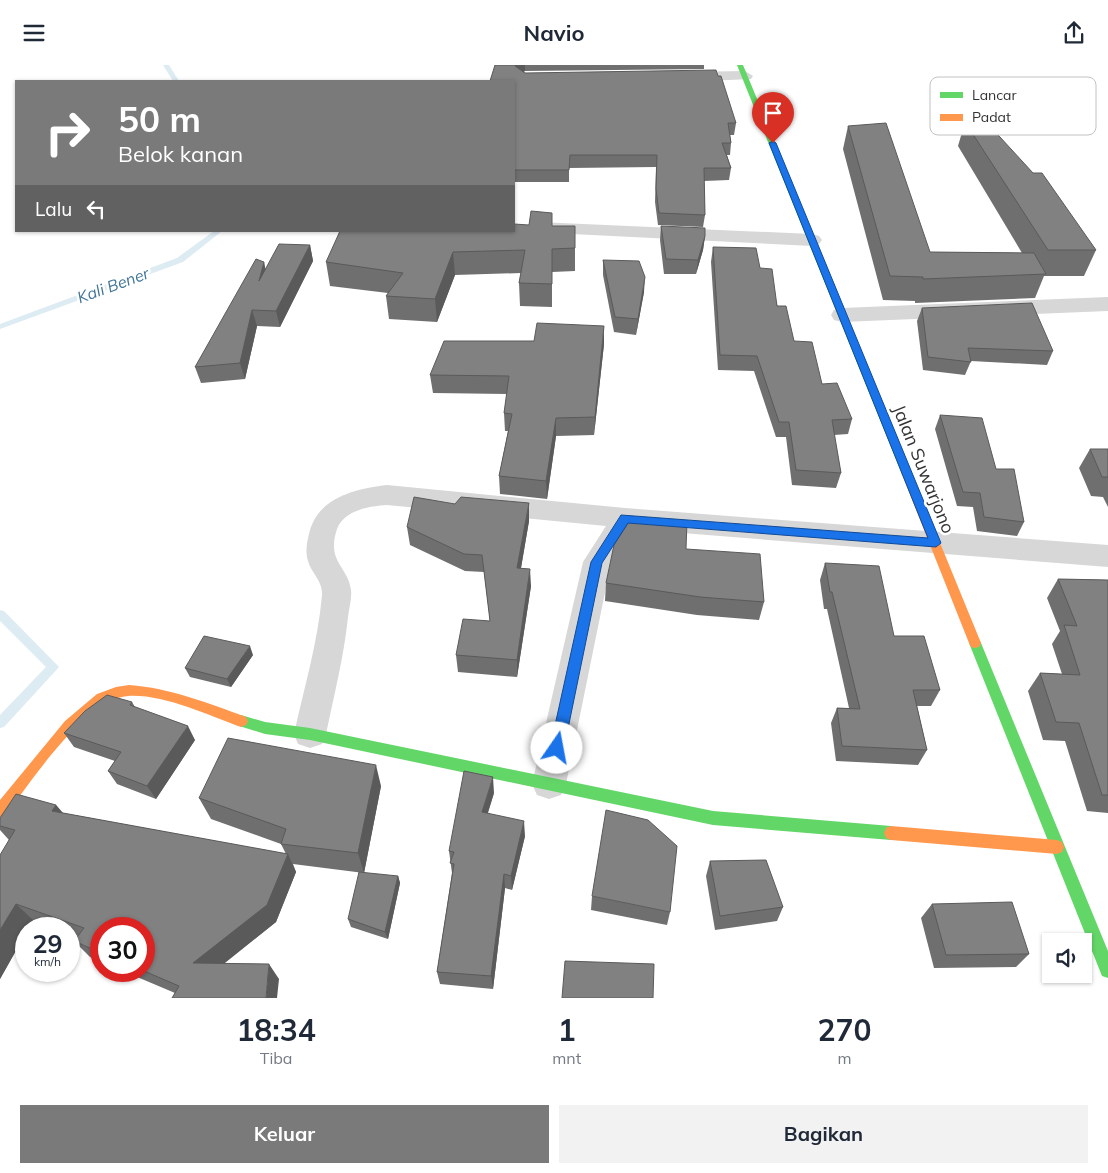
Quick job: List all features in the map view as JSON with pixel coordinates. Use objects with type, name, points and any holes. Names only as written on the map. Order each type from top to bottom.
[{"type":"street","points":[[668,77],[742,70]]},
{"type":"street","name":"Jalan Suwarjono","points":[[742,70],[936,543],[1108,970]]},
{"type":"street","points":[[534,228],[812,240]]},
{"type":"street","points":[[842,315],[1108,304]]},
{"type":"street","points":[[310,734],[334,614],[336,588],[321,559],[321,535],[333,511],[351,502],[371,496],[388,495],[625,518],[1108,556]]},
{"type":"street","points":[[550,784],[597,562],[625,518]]},
{"type":"street","points":[[0,811],[78,718],[102,698],[116,692],[132,691],[195,706],[265,727],[310,734],[628,802],[713,818],[1057,847]]},
{"type":"building","points":[[495,65],[516,65],[525,73],[716,70],[718,76],[721,76],[736,123],[728,123],[731,143],[722,143],[731,168],[704,168],[705,215],[659,213],[656,189],[657,155],[570,155],[569,170],[515,170],[515,80],[490,80]]},
{"type":"building","points":[[886,123],[930,252],[1034,253],[1046,274],[923,279],[923,277],[890,276],[848,126]]},
{"type":"building","points":[[973,135],[998,135],[1033,173],[1042,173],[1096,250],[1048,250]]},
{"type":"building","points":[[531,211],[552,213],[552,226],[575,226],[575,248],[552,249],[552,284],[519,283],[525,250],[453,252],[435,299],[386,296],[403,273],[326,262],[340,232],[515,232],[515,224],[529,225]]},
{"type":"building","points":[[661,226],[705,228],[705,236],[698,260],[666,259]]},
{"type":"building","points":[[279,244],[310,245],[276,311],[252,310],[240,363],[195,367],[256,259],[264,262],[259,281]]},
{"type":"building","points":[[713,247],[756,248],[760,268],[772,269],[777,306],[786,306],[794,341],[812,342],[822,384],[837,383],[852,419],[832,420],[841,473],[796,470],[789,422],[779,422],[757,356],[720,355]]},
{"type":"building","points":[[603,260],[639,261],[645,277],[638,319],[615,317]]},
{"type":"building","points":[[1032,303],[1053,351],[968,348],[971,362],[928,357],[922,308]]},
{"type":"building","points":[[537,323],[604,326],[595,417],[556,418],[546,481],[499,476],[512,414],[504,413],[509,376],[430,375],[444,341],[534,341]]},
{"type":"building","points":[[940,415],[982,418],[996,469],[1014,469],[1024,522],[984,517],[980,493],[963,492]]},
{"type":"building","points":[[1090,449],[1108,449],[1108,477],[1102,477]]},
{"type":"building","points":[[414,497],[455,504],[461,497],[529,503],[517,568],[530,569],[517,660],[456,655],[463,619],[490,621],[482,555],[464,554],[407,527]]},
{"type":"building","points":[[632,517],[687,521],[686,549],[760,554],[764,602],[700,597],[606,583],[614,545]]},
{"type":"building","points":[[825,563],[879,566],[894,636],[924,636],[940,690],[913,690],[927,750],[842,746],[837,708],[860,709],[832,592],[830,592]]},
{"type":"building","points":[[1058,579],[1108,580],[1108,795],[1102,795],[1079,723],[1056,722],[1040,673],[1080,675],[1064,625],[1077,626]]},
{"type":"building","points":[[204,636],[250,646],[227,679],[185,668]]},
{"type":"building","points":[[107,695],[132,702],[130,705],[188,726],[147,786],[108,771],[121,752],[64,733],[85,711]]},
{"type":"building","points":[[228,738],[376,765],[358,853],[281,844],[286,829],[199,798]]},
{"type":"building","points":[[464,771],[493,777],[482,812],[524,821],[511,876],[504,874],[491,976],[437,972],[454,864],[450,863],[454,852],[449,851]]},
{"type":"building","points":[[16,794],[56,805],[52,811],[288,854],[267,905],[193,963],[269,964],[266,998],[172,998],[179,986],[155,976],[155,917],[90,917],[90,948],[80,944],[80,933],[84,928],[80,927],[80,917],[53,917],[16,904],[0,930],[0,855],[15,830],[0,826],[0,818]]},
{"type":"building","points":[[606,810],[648,820],[677,846],[670,912],[592,896]]},
{"type":"building","points":[[766,860],[783,907],[720,916],[710,861]]},
{"type":"building","points":[[359,872],[398,876],[385,932],[348,919]]},
{"type":"building","points":[[1012,902],[1029,954],[946,955],[932,904]]},
{"type":"building","points":[[565,961],[654,964],[653,998],[562,998]]},
{"type":"waterway","name":"Kali Bener","points":[[166,65],[175,80]]},
{"type":"waterway","name":"Kali Bener","points":[[0,327],[180,260],[218,232]]},
{"type":"waterway","name":"Kali Bener","points":[[0,614],[53,667],[0,723]]},
{"type":"traffic: fast","points":[[740,65],[906,472]]},
{"type":"traffic: fast","points":[[975,643],[1108,970]]},
{"type":"traffic: fast","points":[[241,721],[265,728],[310,734],[713,818],[891,833]]},
{"type":"traffic: slow","points":[[906,472],[975,643]]},
{"type":"traffic: slow","points":[[0,811],[70,725],[102,698],[116,692],[145,692],[161,695],[241,721]]},
{"type":"traffic: slow","points":[[891,833],[1057,847]]},
{"type":"route","points":[[557,748],[590,586],[597,562],[625,518],[936,543],[773,143]]}]
